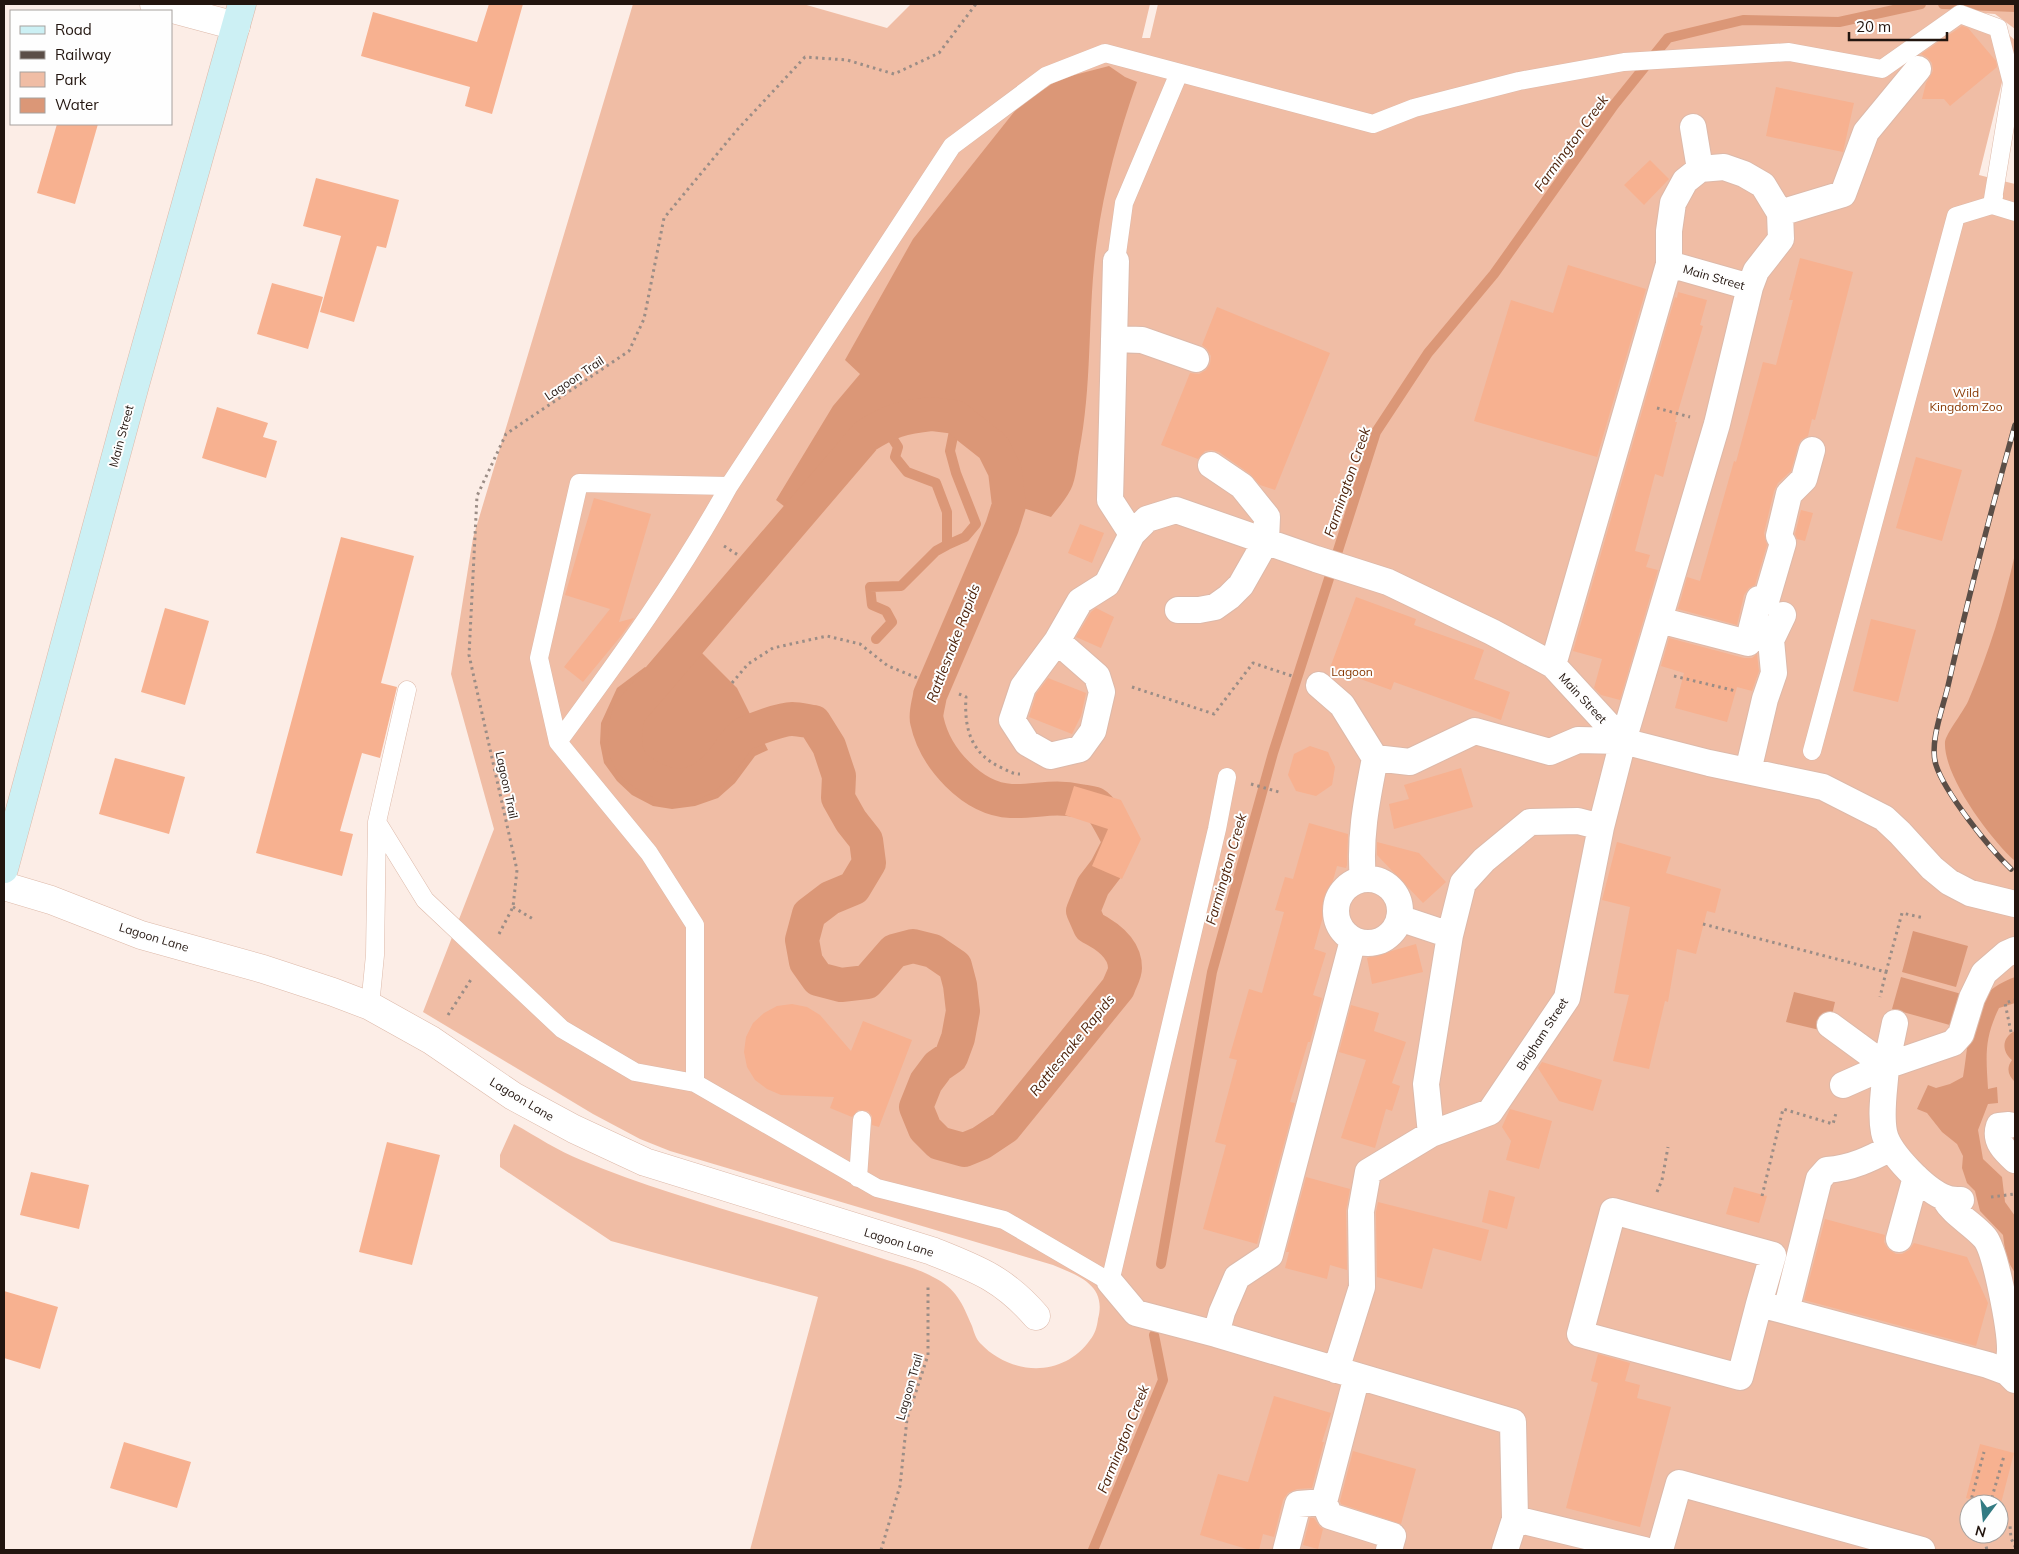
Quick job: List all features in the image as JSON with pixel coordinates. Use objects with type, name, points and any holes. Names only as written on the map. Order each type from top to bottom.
[{"type":"main road","name":"Main Street","points":[[4,869],[135,385],[239,15]]},
{"type":"street","points":[[154,4],[239,15]]},
{"type":"street","points":[[1780,213],[1843,194],[1866,132],[1918,69]]},
{"type":"street","points":[[1693,127],[1700,169]]},
{"type":"street","points":[[1669,264],[1673,203],[1685,181],[1700,169],[1724,167],[1744,174],[1763,185],[1780,213],[1781,239],[1756,272],[1750,287]]},
{"type":"street","points":[[1116,262],[1110,500],[1132,534]]},
{"type":"street","name":"Main Street","points":[[1669,264],[1750,287],[1717,424],[1623,740],[1553,665],[1669,264]]},
{"type":"street","points":[[1114,339],[1142,340],[1196,359]]},
{"type":"street","points":[[1659,620],[1748,643],[1759,600],[1766,601],[1783,543],[1778,536],[1789,494],[1804,479],[1812,450]]},
{"type":"street","points":[[1178,610],[1199,610],[1215,607],[1229,598],[1241,585],[1266,541],[1267,517],[1242,486],[1211,465]]},
{"type":"street","points":[[1057,641],[1097,676],[1102,692],[1093,731],[1080,749],[1050,756],[1027,743],[1012,720],[1023,687],[1057,641],[1080,601],[1107,584],[1132,534],[1147,519],[1176,510],[1316,560],[1388,582],[1492,632],[1553,665]]},
{"type":"street","points":[[1748,771],[1765,699],[1774,673],[1772,640],[1783,615]]},
{"type":"street","points":[[1319,685],[1342,705],[1375,758],[1363,818],[1361,853],[1363,878]]},
{"type":"street","points":[[1375,758],[1410,762],[1475,731],[1550,752],[1578,740],[1623,740],[1748,771],[1823,787],[1884,818],[1948,882],[1970,893],[2015,904]]},
{"type":"street","name":"Brigham Street","points":[[1324,1502],[1362,1287],[1361,1211],[1368,1172],[1431,1134],[1490,1112],[1567,998],[1601,827],[1623,740]]},
{"type":"street","points":[[1431,1134],[1426,1084],[1450,935],[1464,883],[1484,860],[1530,822],[1578,821],[1601,827]]},
{"type":"street","points":[[1363,878],[1374,879],[1392,889],[1400,908],[1400,918],[1396,928],[1382,940],[1363,943],[1345,934],[1335,916],[1335,906],[1345,888],[1363,878]]},
{"type":"street","name":"Lagoon Lane","points":[[4,886],[51,900],[142,935],[280,975],[370,1006],[431,1040],[513,1096],[623,1153],[667,1170],[932,1251],[1003,1284],[1019,1296],[1036,1316]]},
{"type":"street","points":[[1400,918],[1450,935]]},
{"type":"street","points":[[1216,1334],[1222,1312],[1237,1277],[1270,1255],[1354,940]]},
{"type":"street","points":[[1843,1085],[1886,1066],[1953,1043],[1961,1034],[1972,998],[1984,973],[2012,946]]},
{"type":"street","points":[[1759,1304],[1988,1365],[2011,1376],[2008,1326],[1993,1255],[1986,1239],[1958,1215],[1954,1198],[1928,1188],[1916,1177],[1891,1148],[1884,1133],[1883,1109],[1886,1066],[1895,1023]]},
{"type":"street","points":[[1830,1025],[1886,1066]]},
{"type":"street","points":[[2009,1125],[1999,1126],[1997,1135],[2000,1144],[2015,1160]]},
{"type":"street","points":[[1786,1310],[1818,1179],[1827,1170],[1844,1169],[1864,1163],[1891,1148]]},
{"type":"street","points":[[1899,1239],[1916,1177]]},
{"type":"street","points":[[1613,1211],[1773,1255],[1759,1304],[1740,1377],[1580,1334],[1613,1211]]},
{"type":"street","points":[[1110,1282],[1136,1313],[1216,1334],[1513,1422],[1515,1519],[1505,1550]]},
{"type":"street","points":[[1660,1550],[1679,1483],[1872,1544],[1922,1550]]},
{"type":"street","points":[[1286,1550],[1298,1504],[1324,1502],[1330,1516],[1393,1536],[1389,1550]]},
{"type":"street","points":[[1515,1519],[1644,1550]]},
{"type":"lane","points":[[558,742],[649,616],[702,534],[728,486],[952,146],[1046,76],[1105,52],[1373,124],[1414,108],[1519,81],[1624,62],[1789,52],[1882,69],[1960,14],[1998,28],[2012,84],[1992,205]]},
{"type":"lane","points":[[1116,262],[1124,203],[1179,73]]},
{"type":"lane","points":[[1992,205],[2015,128]]},
{"type":"lane","points":[[1812,750],[1956,216],[1992,205],[2015,212]]},
{"type":"lane","points":[[695,1083],[695,926],[649,853],[558,742],[540,658],[579,483],[728,486]]},
{"type":"lane","points":[[370,1006],[374,955],[377,822],[407,690]]},
{"type":"lane","points":[[377,822],[425,900],[562,1029],[635,1072],[695,1083],[877,1188],[1004,1220],[1110,1282],[1217,829],[1227,777]]},
{"type":"lane","points":[[858,1178],[862,1120]]},
{"type":"path","name":"Lagoon Trail","points":[[497,938],[513,907],[516,870],[469,655],[477,496],[506,434],[629,352],[644,319],[664,218],[737,130],[805,57],[847,60],[894,74],[940,53],[976,4]]},
{"type":"path","points":[[1629,401],[1717,424]]},
{"type":"path","points":[[732,683],[748,664],[773,648],[827,636],[860,644],[888,666],[920,679]]},
{"type":"path","points":[[1097,676],[1214,714],[1253,663],[1266,667]]},
{"type":"path","points":[[1644,669],[1765,699]]},
{"type":"path","points":[[513,907],[533,919]]},
{"type":"path","points":[[1895,1023],[1874,1018],[1902,913],[1924,918]]},
{"type":"path","points":[[1703,924],[1886,972]]},
{"type":"path","points":[[431,1040],[476,973]]},
{"type":"path","points":[[2012,1032],[2005,1003],[2015,1000]]},
{"type":"path","points":[[1762,1196],[1784,1110],[1833,1124],[1843,1085]]},
{"type":"path","points":[[1646,1220],[1662,1180],[1668,1147]]},
{"type":"path","name":"Lagoon Trail","points":[[881,1550],[900,1486],[907,1419],[928,1355],[928,1287]]},
{"type":"path","points":[[1973,1494],[1984,1452]]},
{"type":"path","points":[[1993,1494],[2004,1456]]},
{"type":"path","points":[[2009,1525],[2015,1547]]},
{"type":"green space","name":"Lagoon","points":[[633,4],[803,4],[887,28],[911,4],[1150,4],[1142,38],[1150,38],[1158,4],[2015,4],[2015,29],[1995,14],[1982,13],[2015,40],[2015,71],[2002,82],[1979,175],[2015,184],[2015,1550],[750,1550],[818,1297],[611,1241],[500,1167],[500,1155],[514,1124],[572,1156],[634,1180],[830,1241],[928,1274],[948,1286],[958,1297],[980,1343],[1006,1362],[1021,1367],[1052,1366],[1066,1361],[1079,1352],[1092,1338],[1096,1330],[1100,1307],[1098,1298],[1095,1290],[1089,1283],[1053,1265],[670,1151],[640,1139],[593,1114],[423,1012],[494,829],[451,674],[473,538]]},
{"type":"water","points":[[1109,66],[1125,77],[1137,82],[1113,160],[1100,220],[1094,267],[1083,426],[1074,481],[1064,500],[1051,517],[1020,507],[1019,473],[1005,444],[986,422],[959,406],[920,402],[884,411],[855,433],[789,510],[776,500],[833,406],[860,374],[845,360],[913,239],[1018,107],[1059,79]]},
{"type":"water","points":[[2015,554],[2015,861],[1982,823],[1960,789],[1946,756],[1945,742],[1967,704],[1983,664],[2001,609]]},
{"type":"water","points":[[685,636],[737,688],[768,750],[755,756],[735,783],[718,798],[695,806],[672,809],[653,806],[632,795],[617,781],[604,763],[600,743],[601,723],[617,688],[645,667],[654,673]]},
{"type":"water","points":[[1913,931],[1968,946],[1956,987],[1902,972]]},
{"type":"water","points":[[1901,977],[1965,995],[1957,1027],[1892,1009]]},
{"type":"water","points":[[2015,977],[2015,1003],[1999,1008],[1988,1038],[1988,1089],[1997,1087],[1998,1103],[1988,1104],[1978,1130],[1983,1159],[2002,1177],[2005,1202],[2015,1216],[2015,1273],[2006,1258],[2003,1235],[1980,1211],[1975,1191],[1967,1183],[1962,1168],[1963,1156],[1957,1144],[1942,1132],[1927,1113],[1917,1109],[1928,1085],[1936,1088],[1950,1084],[1963,1077],[1970,1030],[1973,1017],[1979,1005],[1987,994]]},
{"type":"water","points":[[1794,992],[1835,1002],[1828,1032],[1786,1022]]},
{"type":"water","points":[[2015,1031],[2015,1082],[2009,1075],[2008,1069],[2012,1060],[2006,1053],[2004,1044],[2005,1040]]},
{"type":"building","points":[[489,4],[523,4],[492,114],[465,106],[470,87],[361,56],[373,12],[477,42]]},
{"type":"building","points":[[1962,26],[1968,28],[1996,61],[1997,67],[1950,106],[1944,99],[1922,99],[1926,83],[1933,71],[1932,63],[1921,54]]},
{"type":"building","points":[[1776,87],[1854,103],[1843,152],[1766,136]]},
{"type":"building","points":[[57,125],[98,125],[75,204],[37,193]]},
{"type":"building","points":[[1650,160],[1669,179],[1644,205],[1624,185]]},
{"type":"building","points":[[316,178],[399,200],[386,248],[377,246],[354,322],[320,312],[341,236],[303,226]]},
{"type":"building","points":[[1800,258],[1853,272],[1815,420],[1812,419],[1808,436],[1801,440],[1798,446],[1791,471],[1778,483],[1774,491],[1764,533],[1767,545],[1755,585],[1749,588],[1744,595],[1737,625],[1678,609],[1687,577],[1700,581],[1734,461],[1736,462],[1763,362],[1776,365],[1793,300],[1789,300]]},
{"type":"building","points":[[1568,265],[1646,289],[1597,457],[1474,421],[1511,300],[1553,313]]},
{"type":"building","points":[[272,283],[323,297],[308,349],[257,334]]},
{"type":"building","points":[[1678,292],[1707,300],[1700,325],[1703,326],[1675,422],[1677,422],[1663,477],[1655,474],[1635,551],[1650,555],[1646,567],[1658,570],[1620,700],[1601,695],[1594,688],[1602,659],[1573,651]]},
{"type":"building","points":[[1217,307],[1330,353],[1275,490],[1260,485],[1250,474],[1219,452],[1205,451],[1198,459],[1161,445],[1190,373],[1199,374],[1206,370],[1210,364],[1211,356],[1202,345]]},
{"type":"building","points":[[217,407],[268,423],[263,437],[277,441],[266,478],[202,458]]},
{"type":"building","points":[[1916,457],[1962,470],[1942,541],[1896,528]]},
{"type":"building","points":[[594,498],[651,514],[619,622],[634,618],[583,682],[564,667],[610,609],[565,595]]},
{"type":"building","points":[[1801,510],[1813,513],[1805,541],[1797,539],[1795,534]]},
{"type":"building","points":[[1080,524],[1104,533],[1092,563],[1068,553]]},
{"type":"building","points":[[341,537],[414,556],[381,683],[397,687],[380,758],[362,753],[340,831],[353,834],[342,876],[256,853]]},
{"type":"building","points":[[1356,597],[1416,619],[1414,625],[1484,650],[1474,679],[1510,692],[1501,720],[1394,682],[1391,690],[1330,668]]},
{"type":"building","points":[[165,608],[209,621],[185,705],[141,692]]},
{"type":"building","points":[[1096,608],[1114,617],[1101,648],[1076,637],[1091,612]]},
{"type":"building","points":[[1871,619],[1916,630],[1898,702],[1853,691]]},
{"type":"building","points":[[1669,638],[1744,658],[1752,658],[1757,654],[1759,671],[1752,691],[1737,687],[1727,722],[1675,708],[1684,673],[1661,666]]},
{"type":"building","points":[[1048,678],[1086,693],[1081,716],[1072,734],[1029,717],[1036,694]]},
{"type":"building","points":[[1310,746],[1328,752],[1335,767],[1332,785],[1316,796],[1296,791],[1288,775],[1294,754]]},
{"type":"building","points":[[115,758],[185,777],[169,834],[99,814]]},
{"type":"building","points":[[1461,768],[1473,807],[1394,829],[1389,804],[1409,799],[1404,785]]},
{"type":"building","points":[[1074,786],[1121,800],[1141,839],[1122,879],[1092,866],[1108,829],[1065,815]]},
{"type":"building","points":[[1309,823],[1348,834],[1347,865],[1346,868],[1337,866],[1314,949],[1326,953],[1313,995],[1322,998],[1290,1102],[1295,1103],[1257,1244],[1203,1229],[1226,1145],[1215,1142],[1237,1060],[1229,1058],[1249,989],[1262,993],[1284,912],[1275,910],[1285,877],[1293,879]]},
{"type":"building","points":[[1377,842],[1419,853],[1446,882],[1423,903],[1377,855]]},
{"type":"building","points":[[1617,842],[1671,857],[1666,873],[1721,889],[1715,913],[1707,911],[1696,954],[1677,949],[1668,1002],[1665,1001],[1649,1069],[1613,1061],[1629,995],[1614,993],[1630,907],[1602,900]]},
{"type":"building","points":[[1416,944],[1423,972],[1372,984],[1367,958]]},
{"type":"building","points":[[792,1004],[807,1007],[820,1015],[851,1051],[863,1021],[912,1040],[879,1127],[872,1125],[872,1116],[868,1111],[858,1110],[852,1117],[830,1108],[834,1097],[781,1095],[767,1089],[755,1080],[747,1067],[744,1052],[746,1037],[753,1023],[764,1013],[777,1006]]},
{"type":"building","points":[[1351,1005],[1379,1013],[1374,1031],[1406,1042],[1392,1083],[1400,1086],[1392,1111],[1386,1109],[1375,1148],[1341,1138],[1366,1060],[1339,1052]]},
{"type":"building","points":[[1542,1062],[1602,1080],[1593,1111],[1559,1101],[1538,1068]]},
{"type":"building","points":[[1510,1109],[1552,1121],[1539,1169],[1506,1160],[1511,1141],[1502,1127]]},
{"type":"building","points":[[387,1142],[440,1155],[412,1265],[359,1252]]},
{"type":"building","points":[[31,1172],[89,1185],[79,1229],[20,1215]]},
{"type":"building","points":[[1306,1177],[1350,1189],[1346,1211],[1347,1270],[1330,1265],[1327,1279],[1285,1268],[1289,1252],[1286,1252]]},
{"type":"building","points":[[1734,1187],[1767,1196],[1759,1223],[1726,1214]]},
{"type":"building","points":[[1489,1190],[1515,1197],[1507,1229],[1482,1222]]},
{"type":"building","points":[[1378,1202],[1489,1230],[1481,1261],[1433,1248],[1422,1289],[1377,1277],[1376,1212]]},
{"type":"building","points":[[1825,1219],[1885,1235],[1884,1242],[1888,1249],[1896,1254],[1902,1254],[1909,1250],[1914,1243],[1967,1257],[1988,1303],[1976,1346],[1804,1300]]},
{"type":"building","points":[[4,1291],[58,1307],[40,1369],[4,1358]]},
{"type":"building","points":[[1598,1354],[1630,1363],[1625,1381],[1640,1385],[1637,1398],[1671,1407],[1640,1527],[1566,1508],[1598,1383],[1591,1381]]},
{"type":"building","points":[[1274,1396],[1331,1413],[1322,1442],[1324,1442],[1312,1488],[1297,1489],[1288,1493],[1283,1500],[1274,1537],[1263,1534],[1259,1550],[1250,1550],[1200,1535],[1218,1474],[1248,1482]]},
{"type":"building","points":[[124,1442],[191,1462],[177,1508],[110,1488]]},
{"type":"building","points":[[1980,1444],[2014,1453],[2003,1494],[1967,1494]]},
{"type":"building","points":[[1353,1451],[1416,1469],[1401,1524],[1341,1504],[1340,1501]]},
{"type":"building","points":[[1310,1518],[1314,1518],[1323,1529],[1318,1549],[1303,1545]]},
{"type":"waterway","name":"Farmington Creek","points":[[1161,1264],[1212,972],[1273,753],[1376,432],[1428,353],[1494,274],[1614,105],[1668,38],[1743,20],[1839,22],[1921,4]]},
{"type":"waterway","name":"Farmington Creek","points":[[1943,4],[2015,7]]},
{"type":"waterway","points":[[947,545],[965,537],[976,524],[956,473],[950,451],[959,406]]},
{"type":"waterway","name":"Rattlesnake Rapids","points":[[931,414],[955,417],[993,447],[1005,471],[1009,505],[1002,527],[930,695],[927,718],[931,735],[938,749],[957,774],[969,785],[983,793],[997,799],[1011,801],[1070,799],[1095,804],[1106,816],[1120,842],[1106,869],[1093,886],[1083,911],[1090,927],[1114,943],[1122,954],[1125,970],[1118,988],[1005,1127],[981,1143],[964,1150],[939,1143],[925,1129],[916,1107],[926,1082],[938,1066],[951,1057],[958,1038],[963,1011],[960,985],[955,966],[933,951],[913,946],[894,951],[867,982],[841,985],[818,979],[806,962],[802,940],[809,914],[830,898],[854,888],[869,863],[866,840],[851,821],[838,798],[839,776],[829,746],[814,722],[787,719],[744,734],[705,777],[684,785],[662,782],[638,769],[628,757],[625,742],[629,713],[866,436],[897,420],[931,414]]},
{"type":"waterway","points":[[876,639],[892,622],[886,611],[872,605],[870,587],[901,586],[936,551],[947,545],[947,512],[936,483],[907,472],[895,457],[898,447],[891,436]]},
{"type":"waterway","name":"Farmington Creek","points":[[1093,1550],[1163,1380],[1154,1335]]},
{"type":"railway","points":[[2011,869],[1991,848],[1948,790],[1936,765],[1934,746],[1972,587],[2015,425]]},
{"type":"park label","name":"Wild Kingdom Zoo","points":[[1966,399]]}]
